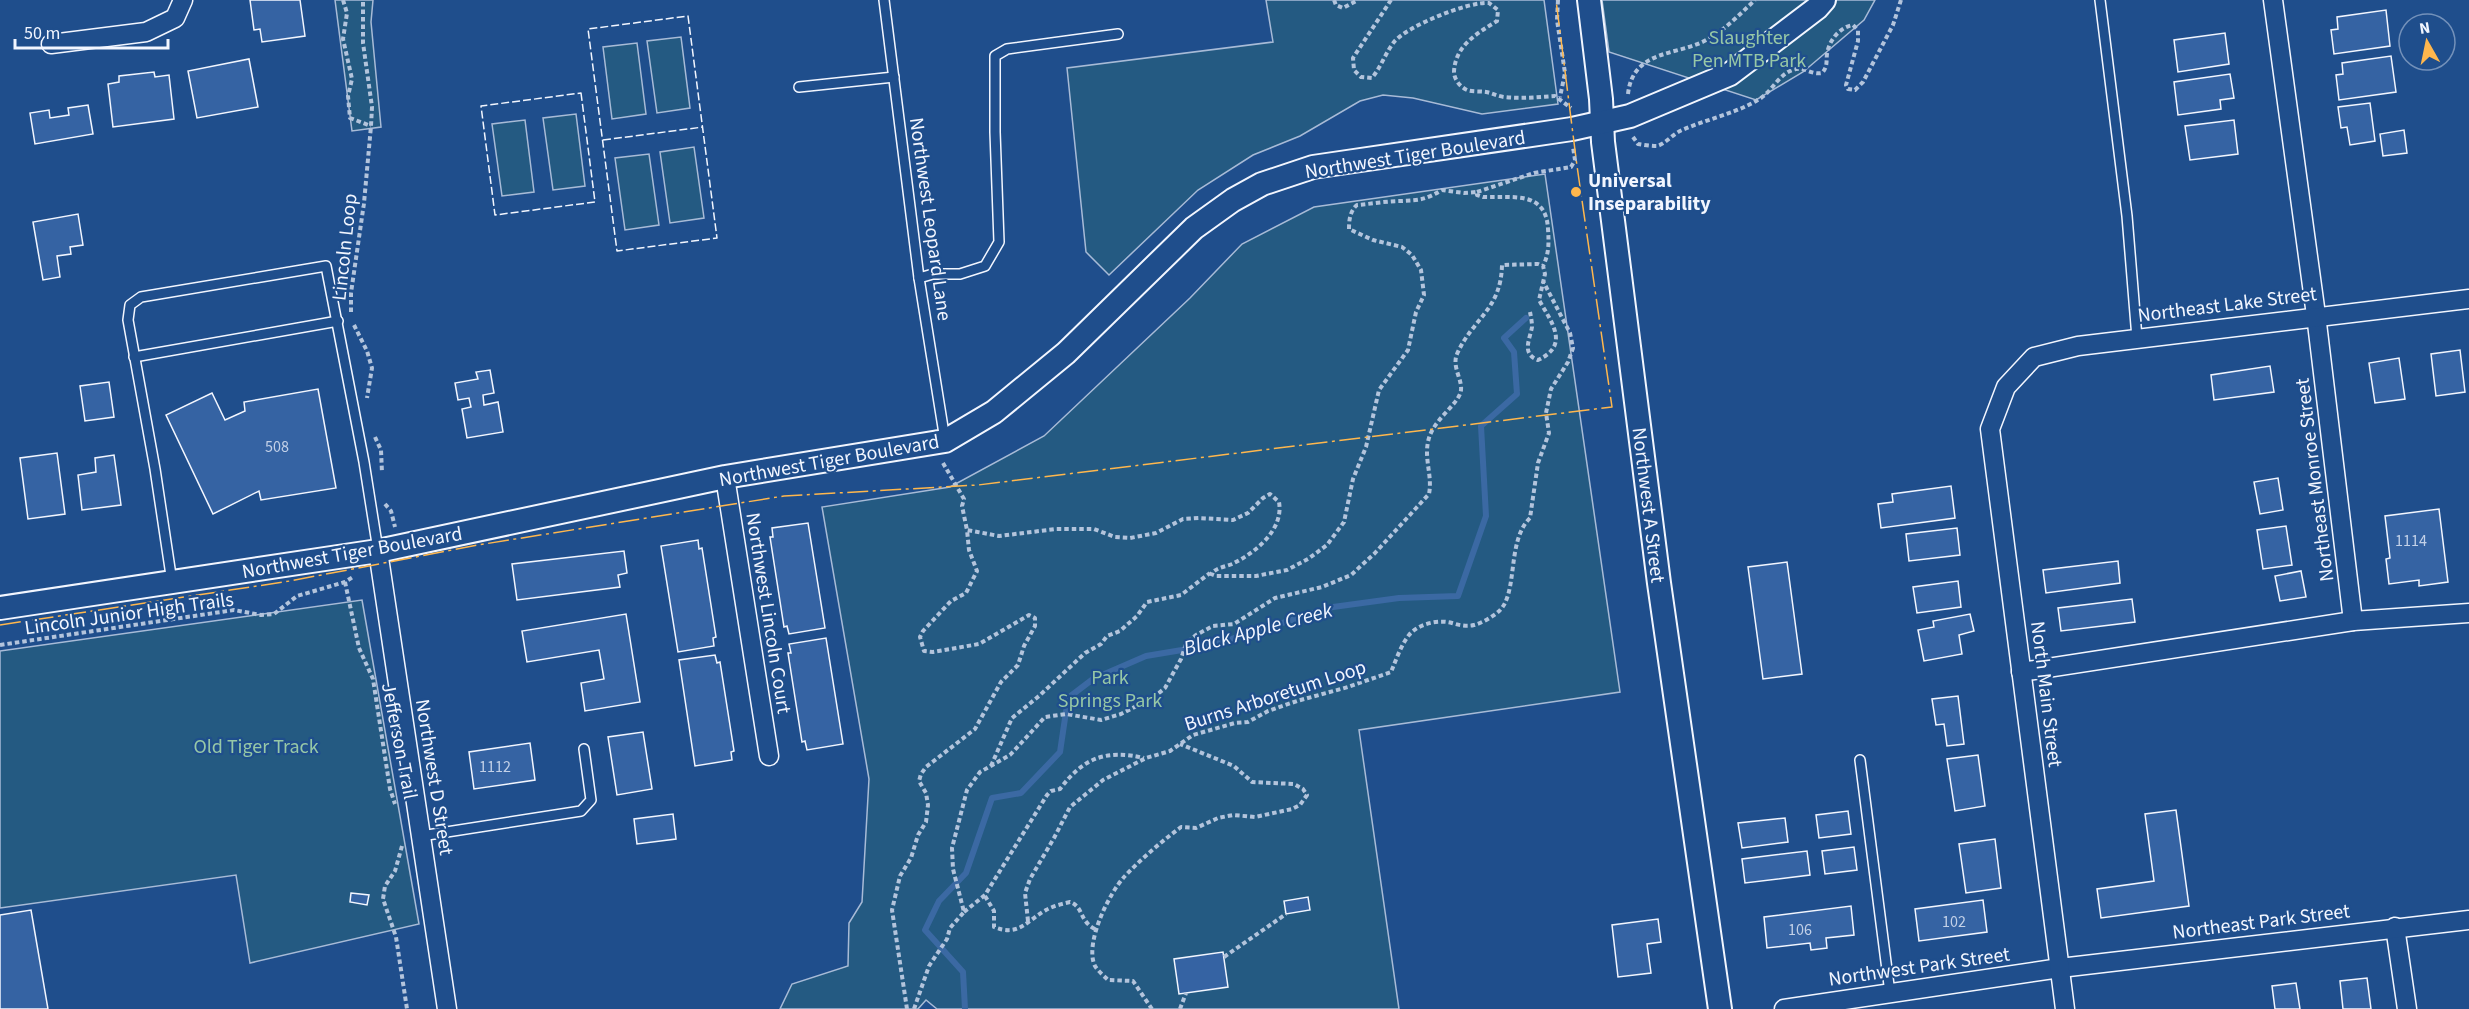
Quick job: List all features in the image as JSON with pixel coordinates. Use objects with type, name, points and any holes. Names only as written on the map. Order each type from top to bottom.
[{"type":"street","points":[[51,44],[146,32],[175,18],[183,0]]},
{"type":"street","name":"Northwest A Street","points":[[1589,0],[1603,142],[1659,583],[1720,1009]]},
{"type":"street","name":"Northwest Tiger Boulevard","points":[[0,608],[378,551],[725,477],[944,452],[1066,353],[1194,228],[1233,200],[1262,184],[1313,167],[1603,124],[1652,108],[1730,74],[1817,8],[1824,0]]},
{"type":"street","name":"Northeast Monroe Street","points":[[2273,0],[2316,315],[2354,621]]},
{"type":"street","name":"Northeast Lake Street","points":[[2006,387],[2034,357],[2078,346],[2469,298]]},
{"type":"street","name":"North Main Street","points":[[2006,387],[1990,429],[2065,1009]]},
{"type":"street","name":"Northwest Lincoln Court","points":[[725,477],[769,756]]},
{"type":"street","name":"Northwest D Street","points":[[378,551],[447,1009]]},
{"type":"street","points":[[2021,672],[2354,621],[2469,613]]},
{"type":"street","name":"Northeast Park Street","points":[[2060,968],[2469,920]]},
{"type":"street","points":[[2395,927],[2407,1009]]},
{"type":"street","name":"Northwest Park Street","points":[[1784,1009],[2060,968]]},
{"type":"lane","name":"Northwest Leopard Lane","points":[[884,0],[919,278],[944,452]]},
{"type":"lane","points":[[2100,0],[2127,216],[2138,338]]},
{"type":"lane","points":[[919,278],[933,274],[960,274],[985,266],[999,242],[995,56],[1007,49],[1118,34]]},
{"type":"lane","points":[[799,87],[894,77]]},
{"type":"lane","points":[[172,582],[155,469],[128,320],[130,304],[141,297],[326,266],[338,321],[378,551]]},
{"type":"lane","points":[[134,357],[338,321]]},
{"type":"lane","points":[[421,836],[581,811],[591,800],[584,749]]},
{"type":"lane","points":[[1860,760],[1890,993]]},
{"type":"path","points":[[343,0],[347,13],[343,39],[352,79],[348,96],[350,118],[371,126]]},
{"type":"path","name":"Lincoln Loop","points":[[363,0],[363,44],[372,107],[364,203],[351,293],[352,320],[367,351],[372,368],[366,403]]},
{"type":"path","points":[[1334,0],[1336,5],[1343,8],[1358,0]]},
{"type":"path","points":[[1391,0],[1353,58],[1354,70],[1360,77],[1372,78],[1381,67],[1394,42],[1407,31],[1473,4],[1489,3],[1498,10],[1497,21],[1474,35],[1460,49],[1454,67],[1454,77],[1457,82],[1465,90],[1488,92],[1500,96],[1560,97],[1570,108]]},
{"type":"path","points":[[1558,0],[1557,20],[1565,73],[1560,97]]},
{"type":"path","points":[[1628,91],[1635,73],[1641,66],[1672,50],[1706,41],[1733,21],[1755,0]]},
{"type":"path","points":[[1632,136],[1638,144],[1656,146],[1663,144],[1681,131],[1743,109],[1763,97],[1776,82],[1792,70],[1802,69],[1813,74],[1822,73],[1826,67],[1832,41],[1842,28],[1850,25],[1858,30],[1858,41],[1846,81],[1848,89],[1855,90],[1863,82],[1893,25],[1901,0]]},
{"type":"path","points":[[1212,572],[1211,574],[1216,576],[1228,574],[1256,576],[1287,570],[1308,559],[1327,545],[1344,522],[1353,478],[1366,447],[1379,390],[1408,350],[1416,312],[1424,295],[1421,270],[1412,255],[1402,247],[1372,240],[1349,229],[1349,220],[1354,208],[1357,205],[1413,202],[1426,199],[1442,189],[1464,193],[1477,192],[1534,173],[1571,167],[1575,160],[1574,152]]},
{"type":"path","points":[[1477,192],[1477,195],[1483,197],[1530,199],[1541,206],[1547,221],[1549,250],[1539,300],[1557,339],[1554,350],[1538,360],[1530,355],[1527,347],[1532,327],[1530,312]]},
{"type":"path","points":[[964,912],[952,869],[952,848],[967,790],[980,772],[1010,755],[1046,717],[1066,714],[1101,720],[1121,714],[1154,697],[1165,688],[1182,659],[1186,644],[1196,635],[1213,626],[1234,624],[1275,598],[1335,583],[1351,574],[1375,554],[1429,494],[1432,482],[1426,462],[1430,434],[1440,417],[1460,395],[1455,370],[1456,355],[1496,297],[1501,284],[1502,265],[1538,264],[1544,266]]},
{"type":"path","name":"Burns Arboretum Loop","points":[[1028,921],[1025,893],[1030,879],[1070,807],[1103,780],[1146,758],[1170,751],[1193,735],[1235,723],[1248,722],[1268,711],[1297,700],[1348,687],[1390,672],[1409,635],[1419,627],[1437,622],[1450,622],[1461,626],[1473,625],[1500,610],[1508,598],[1516,547],[1525,523],[1530,518],[1538,463],[1549,433],[1546,413],[1551,389],[1568,362],[1573,348],[1570,333],[1543,280]]},
{"type":"path","points":[[374,434],[381,450],[382,476]]},
{"type":"path","points":[[907,1009],[892,910],[900,876],[911,858],[918,835],[929,812],[926,793],[920,781],[921,774],[926,767],[975,729],[1001,682],[1018,665],[1024,646],[1035,626],[1035,618],[1029,615],[979,644],[933,652],[924,651],[920,637],[923,631],[951,601],[966,593],[977,571],[969,550],[962,506],[964,499],[944,452]]},
{"type":"path","points":[[967,530],[999,536],[1056,529],[1094,530],[1115,537],[1130,537],[1156,533],[1183,519],[1233,520],[1248,513],[1270,494],[1276,498],[1281,511],[1275,527],[1265,540],[1245,557],[1212,572],[1181,595],[1147,602],[1137,616],[1120,631],[1107,636],[1101,644],[1085,653],[1012,718],[991,766]]},
{"type":"path","points":[[384,502],[391,511],[394,523]]},
{"type":"path","name":"Lincoln Junior High Trails","points":[[0,645],[234,610],[261,615],[274,614],[297,596],[345,582],[358,573]]},
{"type":"path","name":"Jefferson Trail","points":[[345,582],[359,648],[373,679],[390,789],[396,808]]},
{"type":"path","points":[[1152,1009],[1133,981],[1108,980],[1095,967],[1091,950],[1095,929],[1123,878],[1155,847],[1181,827],[1196,828],[1233,815],[1255,817],[1292,809],[1300,805],[1307,795],[1303,789],[1294,784],[1252,782],[1234,766],[1179,743]]},
{"type":"path","points":[[914,1009],[929,966],[947,939],[950,928],[964,912],[985,895],[1047,795],[1051,791],[1060,789],[1069,774],[1102,755],[1120,754],[1146,758]]},
{"type":"path","points":[[402,838],[398,860],[385,886],[383,899],[396,937],[407,1009]]},
{"type":"path","points":[[985,895],[994,911],[994,927],[1005,932],[1016,930],[1048,908],[1073,902],[1086,924],[1095,929]]},
{"type":"path","points":[[1224,957],[1286,914]]},
{"type":"path","points":[[1180,1009],[1186,993]]},
{"type":"green space","points":[[335,0],[373,0],[371,22],[381,127],[352,131]]},
{"type":"green space","points":[[1266,0],[1544,0],[1558,104],[1482,114],[1413,98],[1383,95],[1360,101],[1300,136],[1253,155],[1198,190],[1109,275],[1086,252],[1067,68],[1273,42]]},
{"type":"green space","name":"Slaughter Pen MTB Park","points":[[1602,0],[1875,0],[1864,20],[1803,72],[1756,100],[1609,52]]},
{"type":"green space","points":[[681,37],[690,108],[657,113],[647,41]]},
{"type":"green space","points":[[637,43],[646,114],[612,119],[603,47]]},
{"type":"green space","points":[[576,114],[585,186],[553,190],[543,118]]},
{"type":"green space","points":[[525,120],[534,192],[502,196],[492,124]]},
{"type":"green space","points":[[694,147],[704,218],[670,223],[660,152]]},
{"type":"green space","points":[[649,154],[659,225],[625,230],[615,158]]},
{"type":"green space","name":"Park Springs Park","points":[[1545,174],[1620,692],[1359,730],[1399,1009],[937,1009],[926,1000],[918,1009],[780,1009],[792,984],[848,966],[849,923],[862,902],[869,779],[822,507],[950,487],[1044,436],[1190,298],[1242,244],[1314,207]]},
{"type":"green space","name":"Old Tiger Track","points":[[362,600],[419,924],[250,963],[236,875],[0,908],[0,651]]},
{"type":"building","points":[[250,0],[300,0],[305,36],[262,42],[260,29],[254,30]]},
{"type":"building","points":[[2386,10],[2390,46],[2334,54],[2331,30],[2338,29],[2337,17]]},
{"type":"building","points":[[2225,33],[2229,64],[2178,72],[2174,40]]},
{"type":"building","points":[[2391,56],[2396,92],[2339,100],[2336,75],[2343,74],[2342,63]]},
{"type":"building","points":[[249,59],[258,107],[197,118],[188,71]]},
{"type":"building","points":[[154,72],[155,77],[169,75],[174,119],[113,127],[108,84],[119,82],[119,76]]},
{"type":"building","points":[[2230,74],[2234,98],[2220,100],[2221,109],[2178,115],[2174,82]]},
{"type":"building","points":[[2370,103],[2375,141],[2350,145],[2347,127],[2341,128],[2338,107]]},
{"type":"building","points":[[88,105],[93,134],[35,144],[30,113],[49,110],[50,118],[69,115],[68,108]]},
{"type":"building","points":[[2234,120],[2238,154],[2190,160],[2185,126]]},
{"type":"building","points":[[2404,130],[2407,153],[2383,156],[2380,134]]},
{"type":"building","points":[[78,214],[83,245],[70,247],[71,254],[57,256],[60,277],[43,280],[33,222]]},
{"type":"building","points":[[2460,350],[2465,392],[2436,396],[2431,354]]},
{"type":"building","points":[[2399,358],[2405,399],[2375,403],[2369,363]]},
{"type":"building","points":[[2270,366],[2274,392],[2214,400],[2211,375]]},
{"type":"building","points":[[490,370],[494,393],[483,395],[484,405],[498,402],[503,432],[467,438],[462,409],[471,407],[469,398],[458,400],[455,383],[478,379],[476,372]]},
{"type":"building","points":[[109,382],[114,417],[85,421],[80,386]]},
{"type":"building","points":[[318,389],[336,488],[261,500],[259,491],[213,514],[166,415],[212,393],[225,420],[245,411],[244,402]]},
{"type":"building","points":[[57,453],[65,514],[28,519],[20,458]]},
{"type":"building","points":[[114,455],[121,505],[82,510],[78,475],[96,472],[95,458]]},
{"type":"building","points":[[2278,478],[2283,510],[2260,514],[2254,482]]},
{"type":"building","points":[[1951,486],[1955,518],[1881,528],[1878,504],[1893,502],[1892,494]]},
{"type":"building","points":[[2439,509],[2448,582],[2419,586],[2419,580],[2389,584],[2386,559],[2390,558],[2385,516]]},
{"type":"building","points":[[808,523],[825,628],[789,634],[787,626],[784,627],[770,537],[773,537],[772,528]]},
{"type":"building","points":[[2286,526],[2292,565],[2263,569],[2257,530]]},
{"type":"building","points":[[1957,528],[1960,555],[1909,561],[1906,534]]},
{"type":"building","points":[[698,540],[699,549],[702,548],[716,637],[713,638],[714,646],[678,652],[661,546]]},
{"type":"building","points":[[624,551],[627,573],[618,575],[620,587],[517,600],[512,564]]},
{"type":"building","points":[[2118,561],[2120,583],[2046,593],[2043,570]]},
{"type":"building","points":[[1787,562],[1802,674],[1763,679],[1748,567]]},
{"type":"building","points":[[2301,571],[2306,597],[2280,601],[2275,576]]},
{"type":"building","points":[[1958,581],[1961,607],[1917,613],[1913,587]]},
{"type":"building","points":[[2132,599],[2135,622],[2061,631],[2058,608]]},
{"type":"building","points":[[626,614],[640,702],[585,711],[581,683],[604,679],[599,650],[527,662],[522,631]]},
{"type":"building","points":[[1970,614],[1974,631],[1959,635],[1962,654],[1924,661],[1918,630],[1934,627],[1933,621]]},
{"type":"building","points":[[826,638],[843,744],[807,750],[805,741],[802,742],[788,653],[791,653],[789,644]]},
{"type":"building","points":[[715,655],[717,663],[720,662],[734,751],[731,752],[732,760],[695,766],[679,660]]},
{"type":"building","points":[[1958,696],[1964,744],[1947,746],[1944,724],[1936,725],[1932,699]]},
{"type":"building","points":[[643,732],[652,789],[617,795],[608,737]]},
{"type":"building","points":[[530,743],[535,780],[474,789],[469,752]]},
{"type":"building","points":[[1978,755],[1985,806],[1955,811],[1947,759]]},
{"type":"building","points":[[2176,810],[2189,906],[2101,918],[2097,889],[2154,881],[2145,814]]},
{"type":"building","points":[[1848,811],[1851,834],[1819,838],[1816,815]]},
{"type":"building","points":[[673,814],[676,839],[637,844],[634,819]]},
{"type":"building","points":[[1785,818],[1788,842],[1742,848],[1738,823]]},
{"type":"building","points":[[1995,839],[2001,888],[1966,893],[1959,844]]},
{"type":"building","points":[[1854,847],[1857,870],[1825,874],[1822,851]]},
{"type":"building","points":[[1807,851],[1810,875],[1745,883],[1742,859]]},
{"type":"building","points":[[351,893],[369,895],[367,905],[350,902]]},
{"type":"building","points":[[1308,897],[1310,910],[1286,914],[1284,901]]},
{"type":"building","points":[[1983,900],[1987,932],[1919,941],[1915,909]]},
{"type":"building","points":[[1851,906],[1854,935],[1826,938],[1827,948],[1811,950],[1810,943],[1767,948],[1764,917]]},
{"type":"building","points":[[31,910],[48,1009],[0,1009],[0,915]]},
{"type":"building","points":[[1658,919],[1661,942],[1647,944],[1651,973],[1618,977],[1612,925]]},
{"type":"building","points":[[1223,952],[1228,987],[1179,994],[1174,959]]},
{"type":"building","points":[[2367,978],[2371,1009],[2343,1009],[2340,981]]},
{"type":"building","points":[[2296,983],[2300,1009],[2275,1009],[2272,986]]},
{"type":"waterway","name":"Black Apple Creek","points":[[965,1009],[963,972],[925,930],[939,901],[966,873],[992,798],[1021,793],[1060,752],[1068,698],[1093,679],[1146,656],[1212,645],[1333,607],[1399,598],[1458,596],[1486,516],[1481,426],[1517,394],[1514,352],[1504,338],[1526,318]]},
{"type":"fence","points":[[688,16],[717,238],[617,251],[588,29],[688,16]]},
{"type":"fence","points":[[581,93],[595,202],[495,215],[481,106],[581,93]]},
{"type":"fence","points":[[603,140],[703,127]]},
{"type":"power","points":[[0,625],[290,581],[478,545],[784,496],[978,485],[1612,407],[1577,166],[1556,0]]},
{"type":"place","name":"Universal Inseparability","points":[[1576,192]]}]
